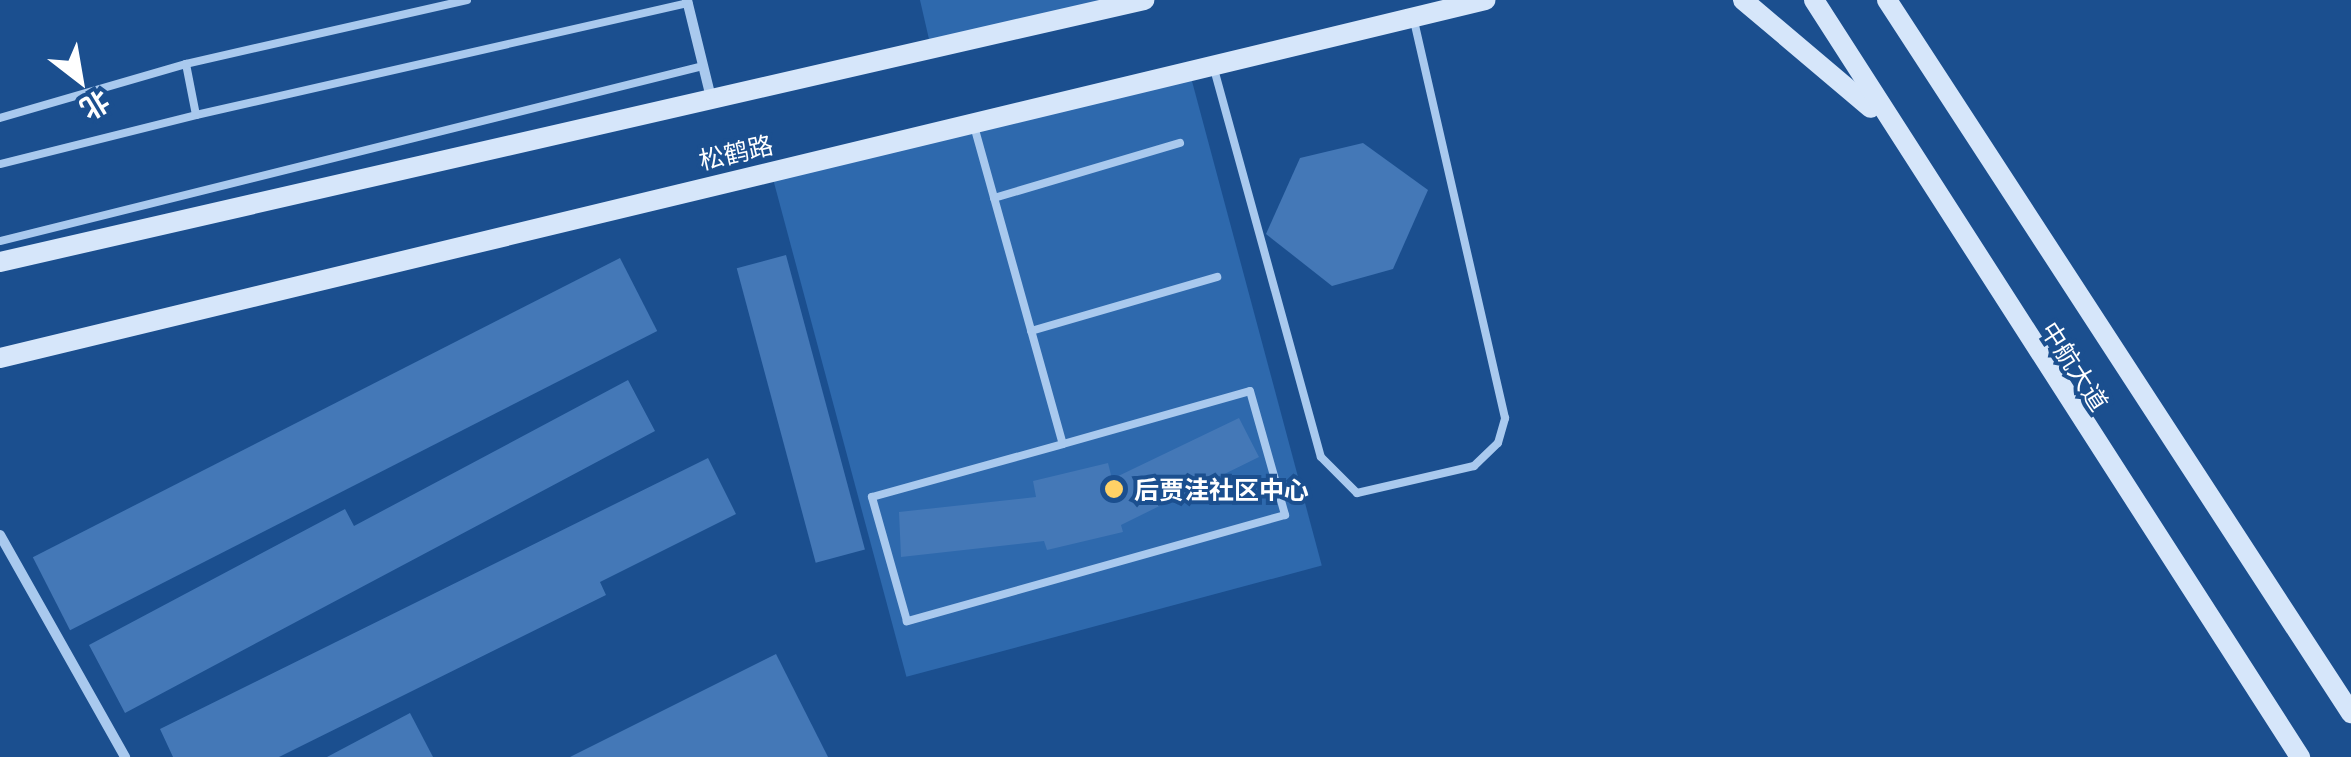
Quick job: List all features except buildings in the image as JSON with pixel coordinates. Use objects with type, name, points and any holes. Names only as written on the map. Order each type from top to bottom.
[{"type":"main road","points":[[0,262],[1144,0]]},
{"type":"main road","name":"松鹤路","points":[[0,358],[1485,0]]},
{"type":"main road","points":[[1742,0],[1885,121]]},
{"type":"main road","name":"中航大道","points":[[1814,0],[1885,121],[2300,757]]},
{"type":"main road","name":"中航大道","points":[[1888,0],[2351,713]]},
{"type":"street","points":[[688,1],[711,98]]},
{"type":"street","points":[[0,535],[126,757]]},
{"type":"lane","points":[[0,118],[186,64],[467,0]]},
{"type":"lane","points":[[0,164],[688,1]]},
{"type":"lane","points":[[1213,64],[1321,457],[1357,493],[1474,466],[1498,443],[1504,418],[1414,17]]},
{"type":"lane","points":[[186,64],[196,115]]},
{"type":"lane","points":[[0,241],[703,66]]},
{"type":"lane","points":[[973,122],[1062,444]]},
{"type":"lane","points":[[994,198],[1180,143]]},
{"type":"lane","points":[[1031,331],[1217,277]]},
{"type":"lane","points":[[1250,391],[1284,515],[907,621],[872,497],[1062,444],[1250,391]]},
{"type":"shaded area","points":[[920,0],[1138,0],[931,48]]},
{"type":"shaded area","points":[[1189,70],[1322,566],[906,677],[774,181]]},
{"type":"place","name":"后贾洼社区中心","points":[[1114,489]]}]
